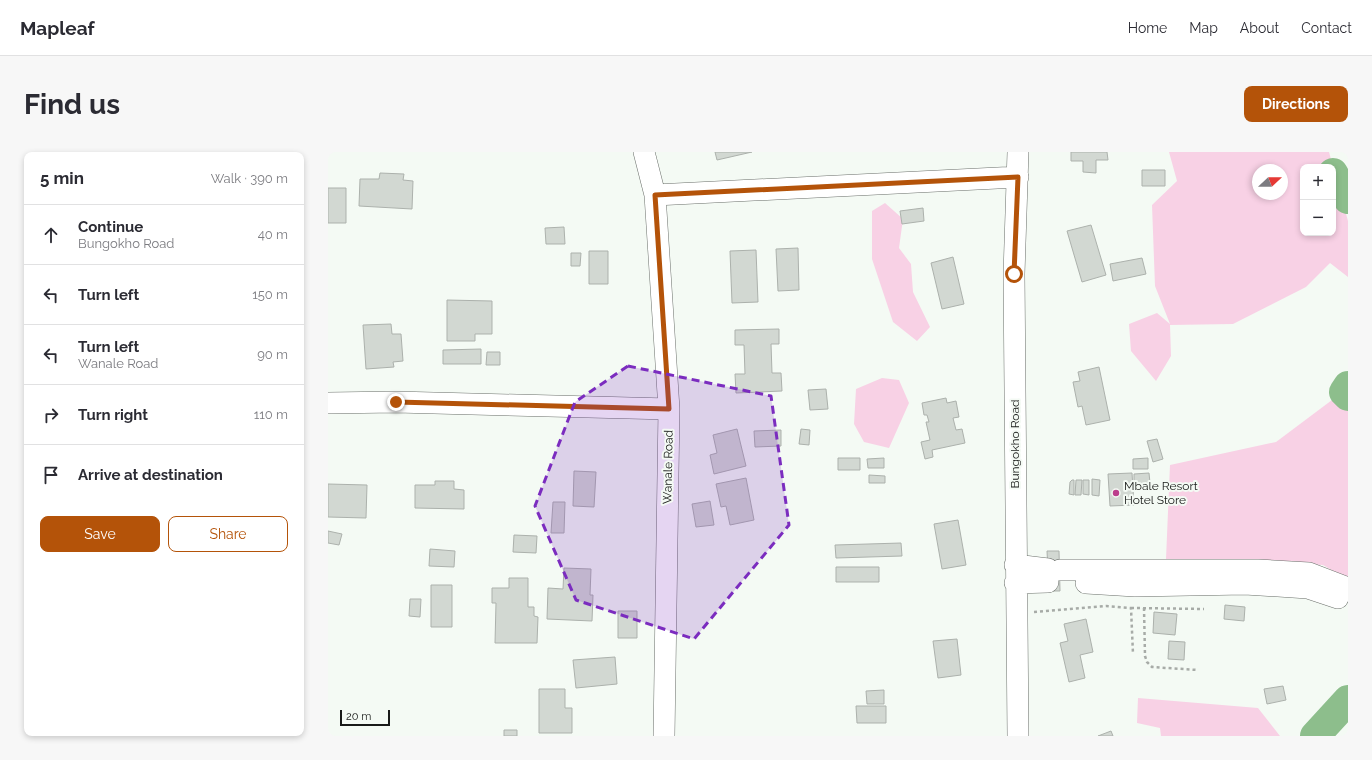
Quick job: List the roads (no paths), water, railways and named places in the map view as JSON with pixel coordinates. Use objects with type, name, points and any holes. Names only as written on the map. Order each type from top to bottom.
[{"type":"street","name":"Wanale Road","points":[[644,152],[655,195],[669,409],[664,736]]},
{"type":"street","name":"Bungokho Road","points":[[1018,152],[1014,274],[1015,574],[1018,736]]},
{"type":"street","points":[[655,195],[1018,177]]},
{"type":"street","points":[[328,403],[396,402],[669,409]]},
{"type":"street","points":[[1054,576],[1258,570],[1309,573],[1348,588]]},
{"type":"street","points":[[1015,574],[1054,576],[1135,586],[1245,584],[1308,588],[1332,595],[1348,603]]},
{"type":"waterway","points":[[1336,178],[1348,199]]},
{"type":"waterway","points":[[1348,386],[1344,392],[1348,396]]},
{"type":"waterway","points":[[1315,736],[1348,700]]},
{"type":"place","name":"Mbale Resort Hotel Store","points":[[1116,493]]}]
